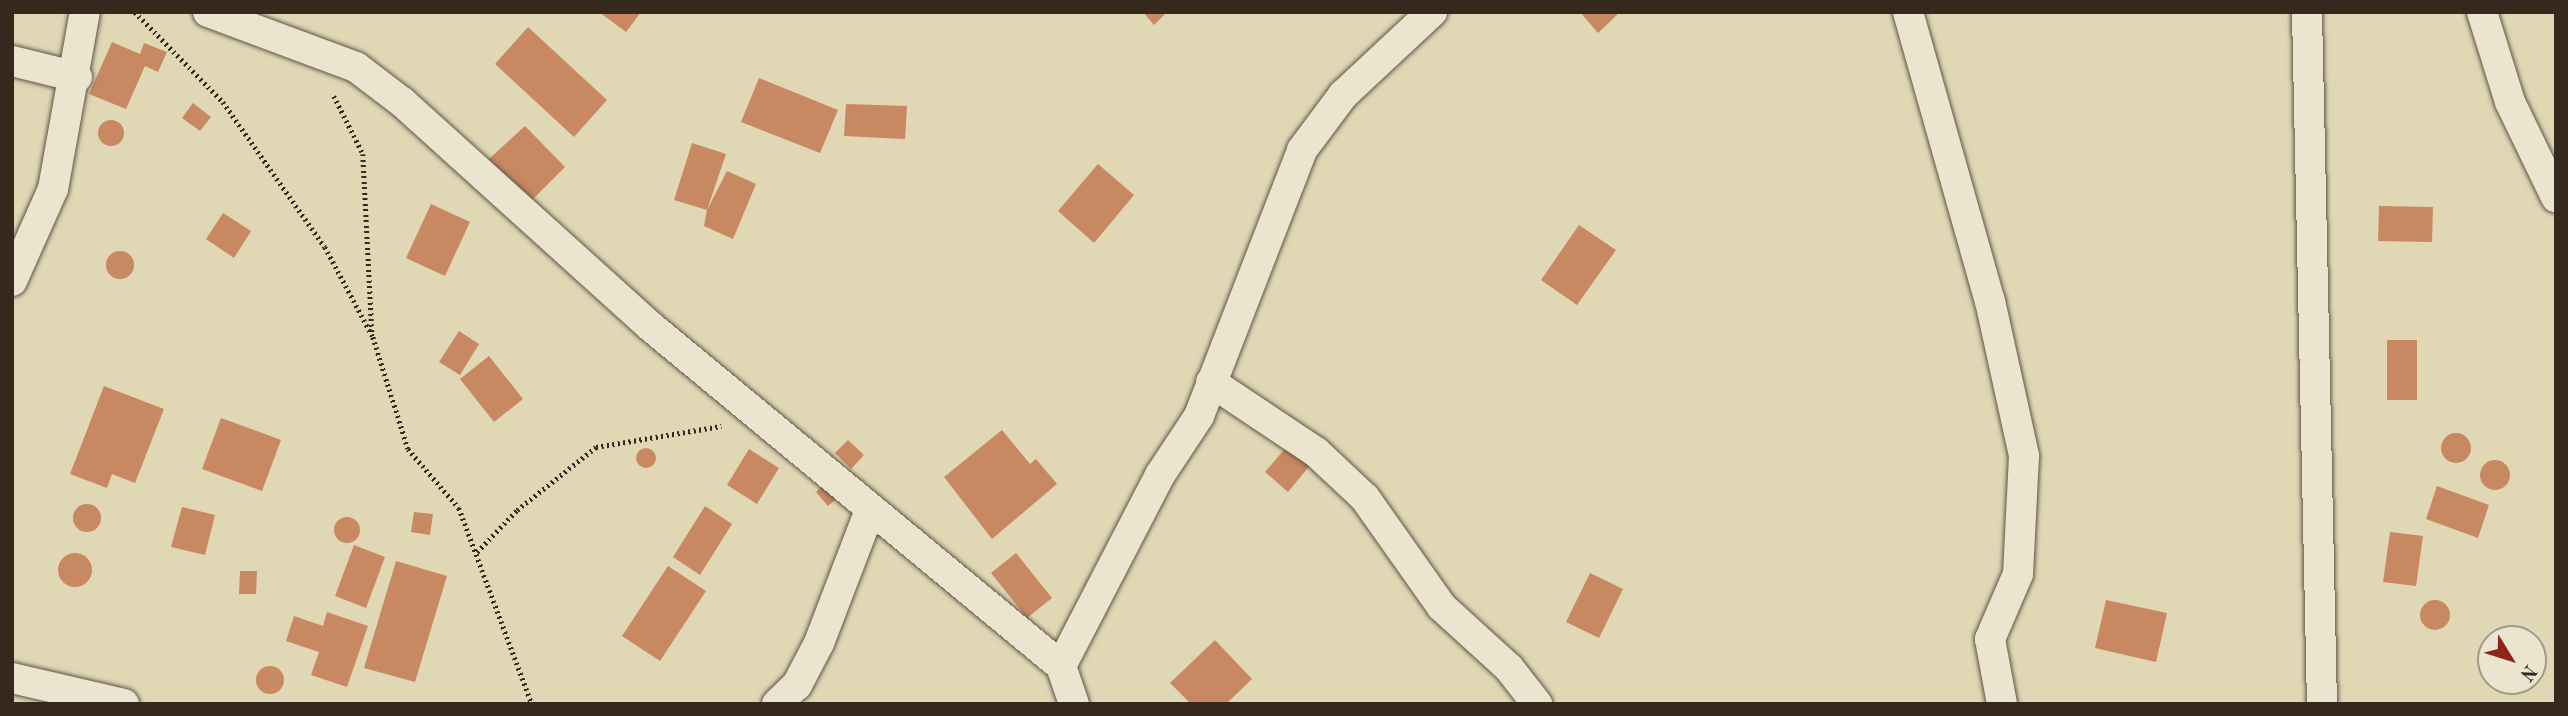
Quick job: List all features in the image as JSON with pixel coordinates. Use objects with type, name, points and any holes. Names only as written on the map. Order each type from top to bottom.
[{"type":"street","points":[[12,281],[53,189],[77,77],[85,12]]},
{"type":"street","points":[[208,12],[356,67],[761,418],[1061,666],[1074,704]]},
{"type":"street","points":[[1061,666],[1211,382],[1302,150],[1343,95],[1432,12]]},
{"type":"street","points":[[1908,12],[1990,301],[2024,456],[2018,574],[1990,639],[2003,704]]},
{"type":"street","points":[[2306,12],[2322,704]]},
{"type":"street","points":[[2482,12],[2510,102],[2556,197]]},
{"type":"street","points":[[12,61],[77,77]]},
{"type":"street","points":[[1211,382],[1316,452],[1365,498],[1441,607],[1509,668],[1537,704]]},
{"type":"street","points":[[777,704],[797,685],[819,643],[870,510]]},
{"type":"street","points":[[12,678],[124,704]]},
{"type":"path","points":[[135,12],[223,102],[271,163],[373,337],[408,449],[459,508],[532,704]]},
{"type":"path","points":[[332,93],[363,154],[373,337]]},
{"type":"path","points":[[477,552],[517,510],[596,447],[761,418]]},
{"type":"building","points":[[599,12],[641,12],[626,32]]},
{"type":"building","points":[[1143,12],[1167,12],[1154,25]]},
{"type":"building","points":[[1580,12],[1620,12],[1598,33]]},
{"type":"building","points":[[528,27],[607,100],[574,137],[495,64]]},
{"type":"building","points":[[112,42],[140,54],[144,43],[167,52],[158,72],[145,66],[126,109],[89,94]]},
{"type":"building","points":[[759,78],[838,110],[820,153],[741,122]]},
{"type":"building","points":[[193,103],[211,117],[200,131],[182,118]]},
{"type":"building","points":[[846,104],[907,106],[905,139],[844,136]]},
{"type":"building","points":[[111,120],[120,124],[124,133],[120,142],[111,146],[102,142],[98,133],[102,124]]},
{"type":"building","points":[[525,126],[565,167],[530,202],[489,159]]},
{"type":"building","points":[[692,143],[726,154],[707,210],[674,200]]},
{"type":"building","points":[[1098,164],[1134,195],[1094,243],[1058,211]]},
{"type":"building","points":[[727,171],[756,184],[733,239],[704,226],[707,210]]},
{"type":"building","points":[[431,204],[470,222],[445,276],[406,258]]},
{"type":"building","points":[[2379,206],[2433,207],[2432,242],[2378,241]]},
{"type":"building","points":[[223,213],[251,231],[234,258],[206,239]]},
{"type":"building","points":[[1579,225],[1616,250],[1577,305],[1541,280]]},
{"type":"building","points":[[120,251],[130,255],[134,265],[130,275],[120,279],[110,275],[106,265],[110,255]]},
{"type":"building","points":[[459,331],[479,344],[460,375],[439,362]]},
{"type":"building","points":[[2387,340],[2417,340],[2417,400],[2387,400]]},
{"type":"building","points":[[489,356],[523,399],[494,422],[460,379]]},
{"type":"building","points":[[104,386],[164,409],[135,483],[112,474],[107,488],[70,474]]},
{"type":"building","points":[[221,418],[281,440],[262,491],[202,469]]},
{"type":"building","points":[[1002,430],[1030,464],[1036,459],[1057,484],[992,539],[944,477]]},
{"type":"building","points":[[2456,433],[2467,437],[2471,448],[2467,459],[2456,463],[2445,459],[2441,448],[2445,437]]},
{"type":"building","points":[[848,440],[864,455],[851,469],[835,453]]},
{"type":"building","points":[[1288,445],[1311,464],[1288,492],[1265,472]]},
{"type":"building","points":[[646,448],[653,451],[656,458],[653,465],[646,468],[639,465],[636,458],[639,451]]},
{"type":"building","points":[[749,449],[779,468],[757,504],[727,485]]},
{"type":"building","points":[[2495,460],[2506,464],[2510,475],[2506,486],[2495,490],[2484,486],[2480,475],[2484,464]]},
{"type":"building","points":[[828,481],[841,495],[828,506],[816,492]]},
{"type":"building","points":[[2437,486],[2489,505],[2478,538],[2426,519]]},
{"type":"building","points":[[87,504],[97,508],[101,518],[97,528],[87,532],[77,528],[73,518],[77,508]]},
{"type":"building","points":[[705,506],[732,524],[700,575],[673,557]]},
{"type":"building","points":[[182,507],[215,515],[205,555],[171,547]]},
{"type":"building","points":[[414,512],[433,514],[430,535],[411,532]]},
{"type":"building","points":[[347,517],[356,521],[360,530],[356,539],[347,543],[338,539],[334,530],[338,521]]},
{"type":"building","points":[[2390,532],[2423,536],[2416,586],[2383,582]]},
{"type":"building","points":[[354,545],[385,557],[366,608],[335,596]]},
{"type":"building","points":[[75,553],[87,558],[92,570],[87,582],[75,587],[63,582],[58,570],[63,558]]},
{"type":"building","points":[[1016,553],[1052,598],[1027,618],[991,573]]},
{"type":"building","points":[[396,561],[447,576],[415,682],[364,668]]},
{"type":"building","points":[[668,566],[706,591],[660,661],[622,636]]},
{"type":"building","points":[[240,571],[257,571],[256,594],[239,594]]},
{"type":"building","points":[[1590,573],[1623,589],[1599,638],[1566,622]]},
{"type":"building","points":[[2106,600],[2167,613],[2156,662],[2095,648]]},
{"type":"building","points":[[2435,600],[2446,604],[2450,615],[2446,626],[2435,630],[2424,626],[2420,615],[2424,604]]},
{"type":"building","points":[[327,612],[368,626],[347,687],[311,675],[319,652],[286,641],[294,616],[323,626]]},
{"type":"building","points":[[1215,640],[1252,679],[1226,704],[1191,704],[1170,683]]},
{"type":"building","points":[[270,666],[280,670],[284,680],[280,690],[270,694],[260,690],[256,680],[260,670]]}]
